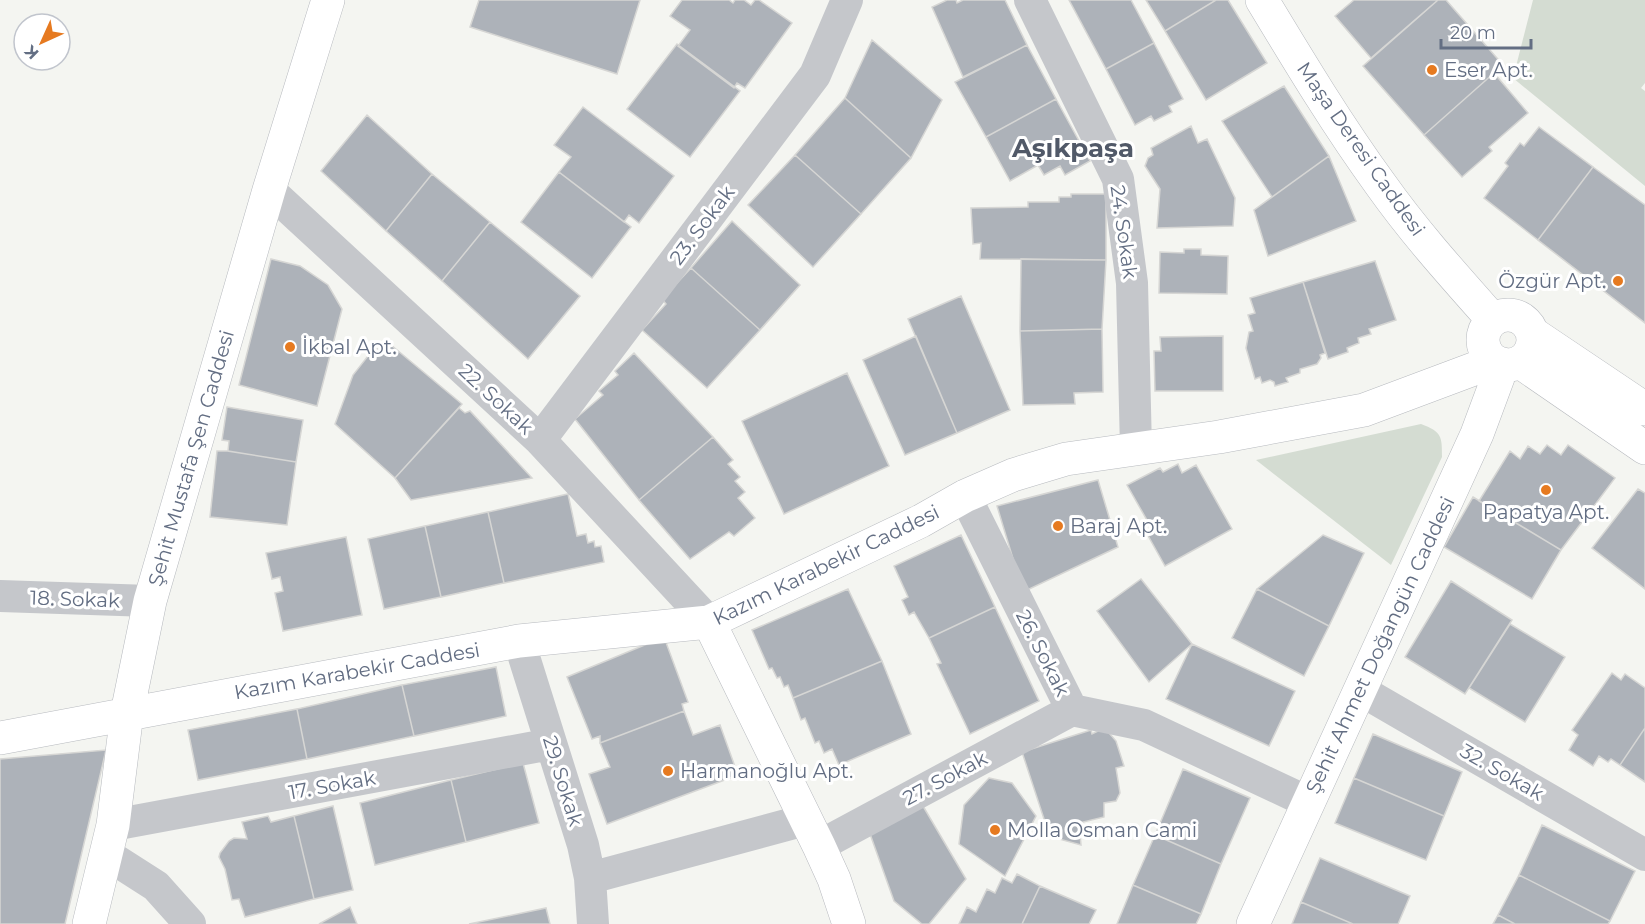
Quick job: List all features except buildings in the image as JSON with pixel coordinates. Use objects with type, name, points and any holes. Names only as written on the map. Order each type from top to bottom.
[{"type":"street","name":"Şehit Mustafa Şen Caddesi","points":[[89,924],[109,839],[127,713],[150,601],[269,190],[328,0]]},
{"type":"street","name":"23. Sokak","points":[[540,440],[815,75],[847,0]]},
{"type":"street","name":"24. Sokak","points":[[1030,0],[1118,179],[1132,283],[1136,449]]},
{"type":"street","name":"Maşa Deresi Caddesi","points":[[1262,0],[1325,103],[1382,187],[1443,264],[1493,320],[1484,333],[1483,341],[1489,356],[1513,355]]},
{"type":"street","name":"22. Sokak","points":[[269,190],[540,440],[709,622]]},
{"type":"street","name":"Kazım Karabekir Caddesi","points":[[0,738],[519,641],[709,622],[921,521],[965,496],[1013,475],[1066,459],[1219,437],[1364,410],[1513,355]]},
{"type":"street","points":[[1513,355],[1645,409]]},
{"type":"street","points":[[1513,355],[1645,448]]},
{"type":"street","name":"Şehit Ahmet Doğangün Caddesi","points":[[1253,924],[1513,355]]},
{"type":"street","name":"26. Sokak","points":[[965,496],[1072,710],[1144,725],[1308,802]]},
{"type":"street","name":"18. Sokak","points":[[0,596],[150,601]]},
{"type":"street","points":[[709,622],[834,879],[849,924]]},
{"type":"street","name":"29. Sokak","points":[[519,641],[583,845],[590,878],[593,924]]},
{"type":"street","name":"32. Sokak","points":[[1360,690],[1645,855]]},
{"type":"street","name":"27. Sokak","points":[[590,878],[812,833],[1072,710]]},
{"type":"street","name":"17. Sokak","points":[[109,839],[551,744]]},
{"type":"street","points":[[109,839],[190,924]]},
{"type":"shaded area","points":[[1533,0],[1645,0],[1645,83],[1641,88],[1645,91],[1645,186],[1513,78]]},
{"type":"shaded area","points":[[1421,424],[1437,432],[1442,444],[1442,457],[1391,565],[1256,460]]},
{"type":"place","name":"Eser Apt.","points":[[1432,70]]},
{"type":"place","name":"Özgür Apt.","points":[[1618,281]]},
{"type":"place","name":"İkbal Apt.","points":[[290,347]]},
{"type":"place","name":"Papatya Apt.","points":[[1546,490]]},
{"type":"place","name":"Baraj Apt.","points":[[1058,526]]},
{"type":"place","name":"Harmanoğlu Apt.","points":[[668,771]]},
{"type":"place","name":"Molla Osman Cami","points":[[995,830]]},
{"type":"district","name":"Aşıkpaşa","points":[[1073,148]]}]
